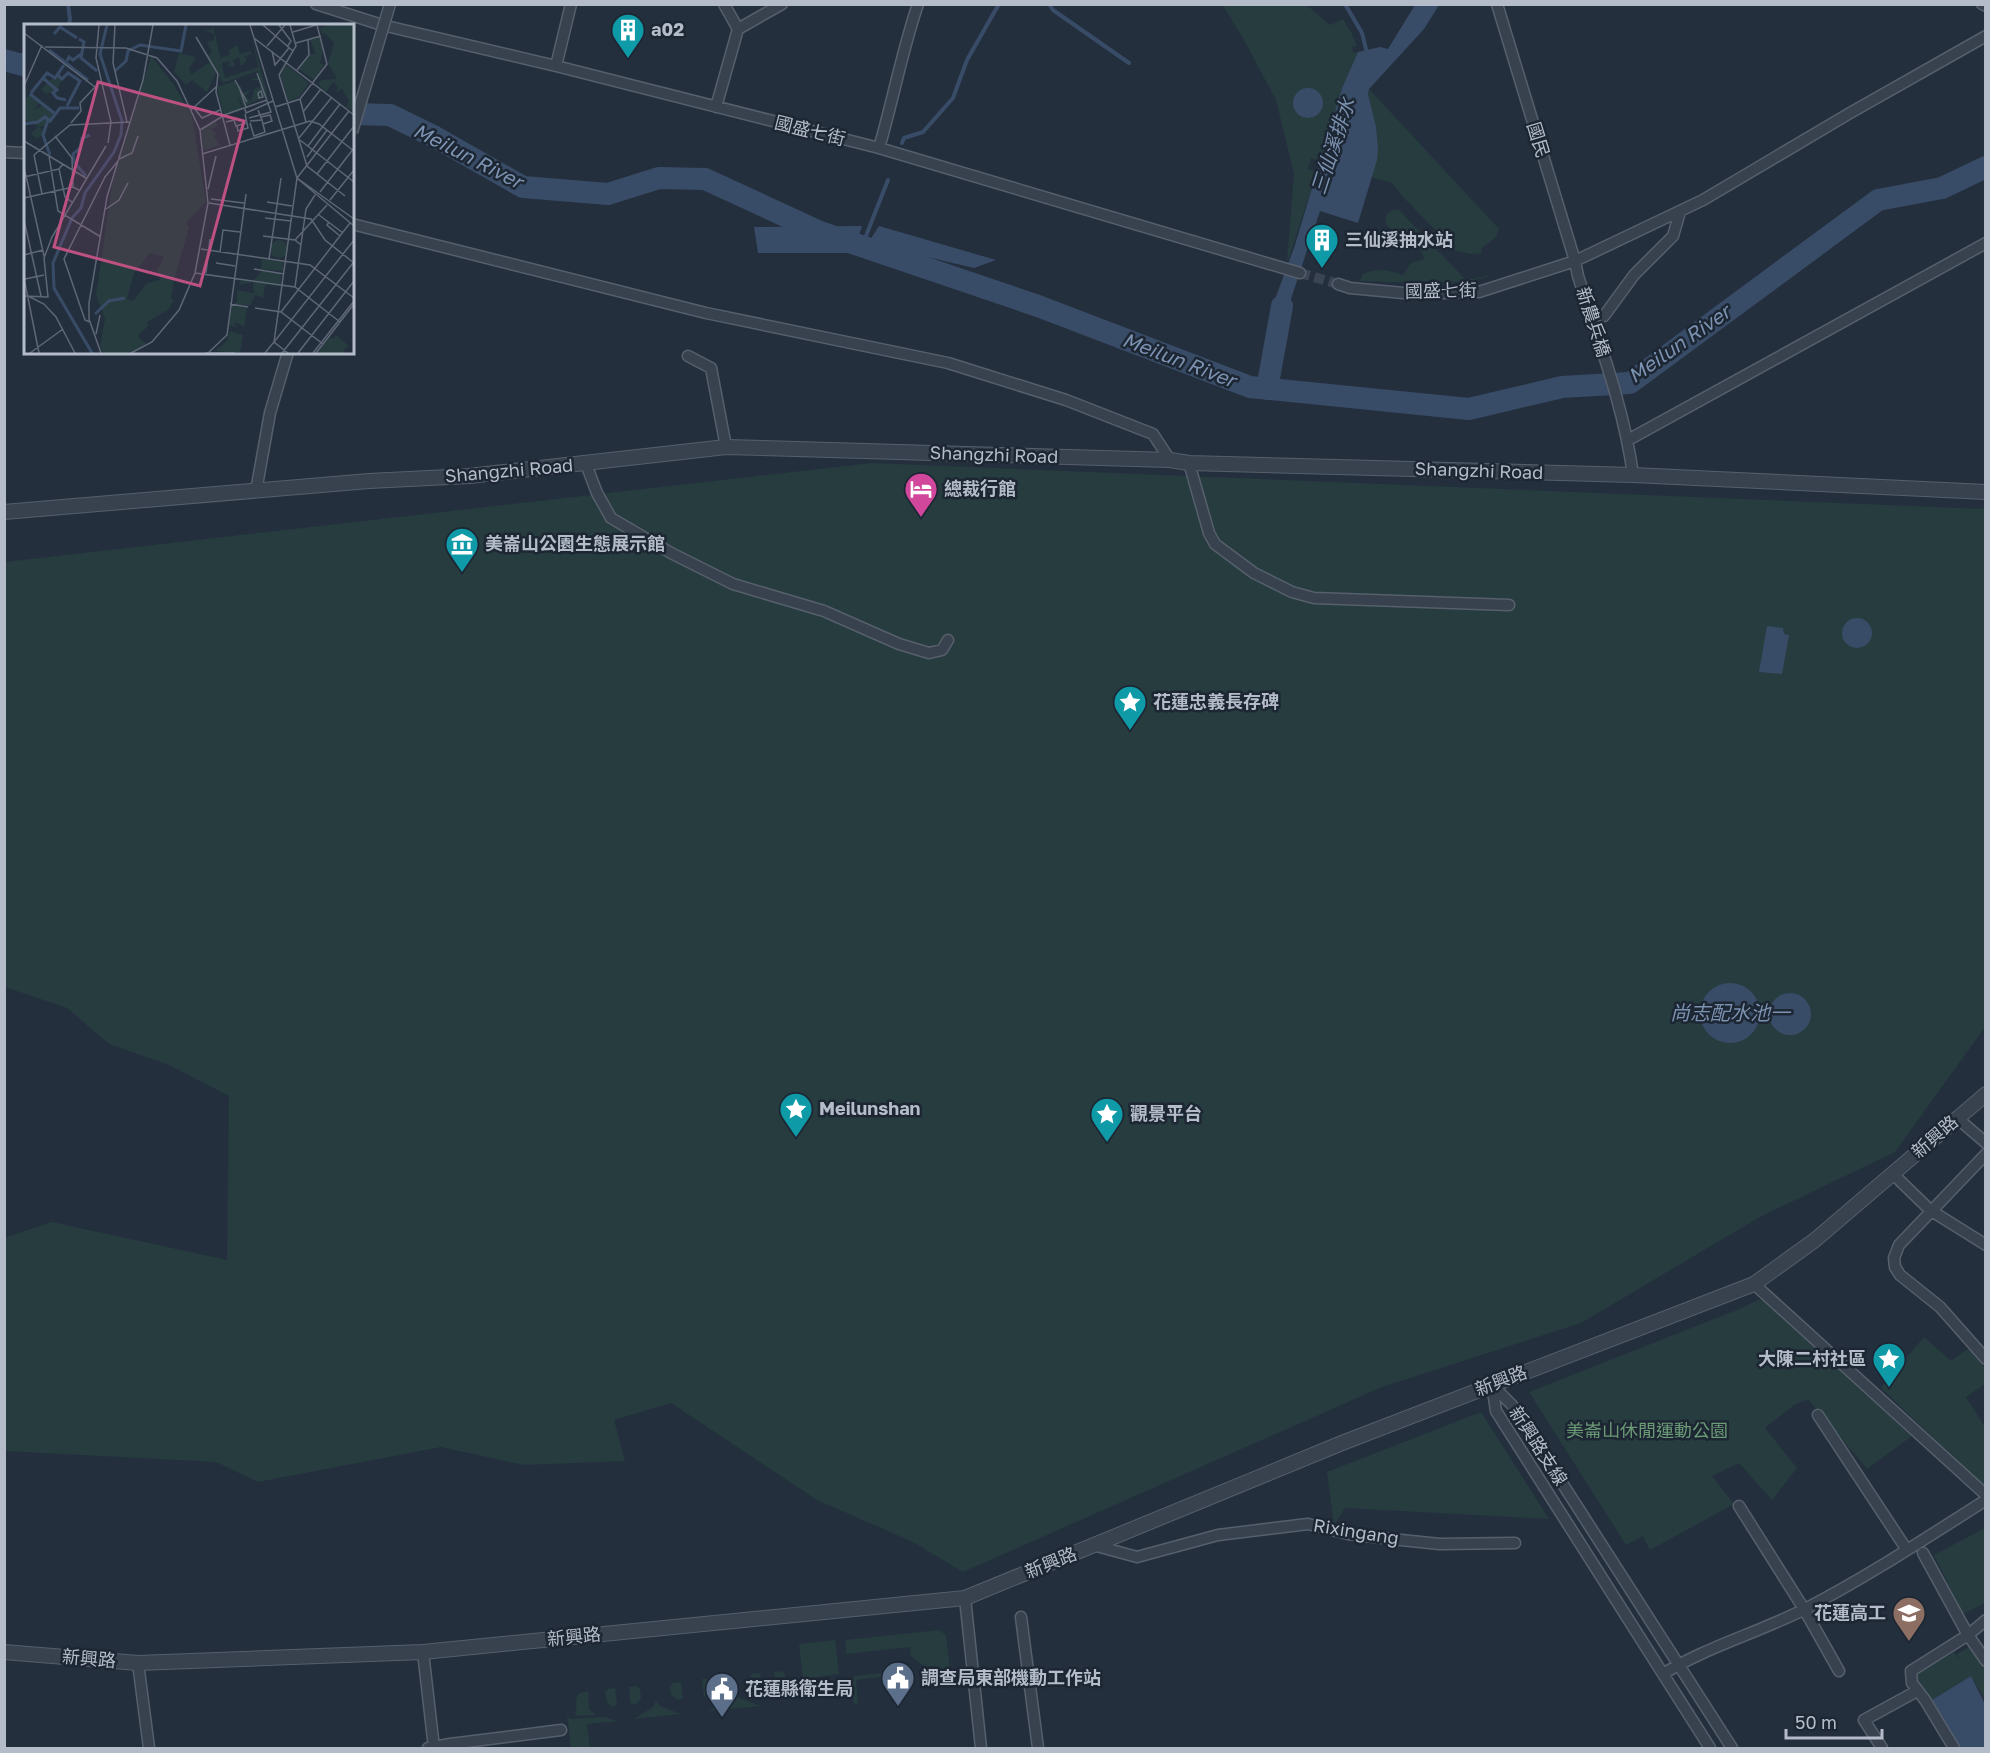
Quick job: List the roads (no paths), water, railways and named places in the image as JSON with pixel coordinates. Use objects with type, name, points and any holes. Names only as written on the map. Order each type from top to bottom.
[{"type":"street","name":"國盛七街","points":[[316,4],[382,25],[556,66],[879,148],[1300,273]]},
{"type":"street","points":[[354,125],[390,4]]},
{"type":"street","points":[[556,66],[571,4]]},
{"type":"street","points":[[724,4],[738,29]]},
{"type":"street","points":[[716,107],[738,29],[782,4]]},
{"type":"street","points":[[879,148],[918,4]]},
{"type":"street","name":"國民","points":[[1497,4],[1578,276]]},
{"type":"street","name":"國盛七街","points":[[1338,284],[1350,288],[1414,294],[1479,292],[1575,261],[1703,200],[1986,36]]},
{"type":"street","points":[[4,152],[24,153]]},
{"type":"street","points":[[1604,316],[1634,274],[1673,236],[1680,212]]},
{"type":"street","points":[[354,225],[706,313],[948,363],[1066,400],[1153,434],[1170,460]]},
{"type":"street","points":[[1628,440],[1986,243]]},
{"type":"street","name":"新農兵橋","points":[[1578,276],[1618,403],[1628,440],[1633,475]]},
{"type":"street","points":[[256,491],[270,413],[287,354]]},
{"type":"street","points":[[688,356],[711,368],[726,447]]},
{"type":"street","name":"Shangzhi Road","points":[[4,512],[369,481],[469,476],[726,447],[1633,475],[1986,492]]},
{"type":"street","points":[[1189,463],[1209,533],[1215,544],[1254,573],[1292,592],[1314,598],[1509,605]]},
{"type":"street","points":[[586,464],[597,493],[611,518],[734,584],[824,611],[899,644],[929,653],[942,650],[948,640]]},
{"type":"street","name":"新興路","points":[[4,1652],[138,1663],[423,1652],[965,1598],[1342,1443],[1754,1284],[1815,1240],[1986,1094]]},
{"type":"street","points":[[1957,1118],[1986,1143]]},
{"type":"street","points":[[1986,1154],[1899,1245],[1894,1258],[1895,1267],[1900,1275],[1940,1307],[1986,1359]]},
{"type":"street","points":[[1893,1174],[1930,1210],[1986,1245]]},
{"type":"street","points":[[1754,1284],[1986,1495]]},
{"type":"street","name":"新興路支線","points":[[1492,1385],[1512,1404],[1731,1749]]},
{"type":"street","name":"新興路支線","points":[[1492,1385],[1496,1410],[1710,1749]]},
{"type":"street","points":[[1818,1415],[1907,1550]]},
{"type":"street","points":[[1663,1674],[1701,1652],[1804,1609],[1907,1550],[1986,1500]]},
{"type":"street","points":[[1739,1506],[1804,1609],[1839,1671]]},
{"type":"street","name":"Rixingang","points":[[1093,1545],[1137,1557],[1218,1535],[1308,1524],[1348,1534],[1440,1544],[1515,1543]]},
{"type":"street","points":[[1923,1553],[1968,1635],[1986,1661]]},
{"type":"street","points":[[965,1598],[981,1749]]},
{"type":"street","points":[[1021,1617],[1038,1749]]},
{"type":"street","points":[[1954,1749],[1925,1700],[1912,1683],[1911,1671],[1968,1635],[1986,1620]]},
{"type":"street","points":[[423,1652],[432,1748],[561,1730]]},
{"type":"street","points":[[138,1663],[149,1749]]},
{"type":"street","points":[[1882,1749],[1864,1720],[1917,1691]]},
{"type":"water","points":[[1415,5],[1439,5],[1424,29],[1369,89],[1378,149],[1377,160],[1358,223],[1320,211],[1285,317],[1271,310],[1295,245],[1342,88],[1358,52],[1380,47],[1388,49]]},
{"type":"water","points":[[1308,88],[1319,92],[1323,103],[1319,114],[1308,118],[1297,114],[1293,103],[1297,92]]},
{"type":"water","points":[[862,226],[853,253],[758,253],[754,227]]},
{"type":"water","points":[[879,226],[996,260],[974,268],[868,243]]},
{"type":"water","points":[[1857,618],[1868,622],[1872,633],[1868,644],[1857,648],[1846,644],[1842,633],[1846,622]]},
{"type":"water","points":[[1767,626],[1783,628],[1784,634],[1789,635],[1782,674],[1759,672]]},
{"type":"water","name":"尚志配水池一","points":[[1730,983],[1742,985],[1755,996],[1760,1013],[1758,1025],[1747,1038],[1730,1043],[1718,1041],[1705,1030],[1700,1013],[1702,1001],[1713,988]]},
{"type":"water","points":[[1790,993],[1798,994],[1805,999],[1810,1006],[1810,1022],[1805,1029],[1798,1034],[1790,1035],[1782,1034],[1775,1029],[1770,1022],[1769,1014],[1770,1006],[1775,999],[1782,994]]},
{"type":"water","points":[[1971,1676],[1985,1704],[1985,1748],[1958,1748],[1932,1700]]},
{"type":"waterway","points":[[68,4],[69,24]]},
{"type":"waterway","name":"三仙溪排水","points":[[902,143],[904,138],[923,132],[953,98],[967,60],[999,4]]},
{"type":"waterway","points":[[1049,4],[1053,10],[1129,63]]},
{"type":"waterway","name":"三仙溪排水","points":[[1345,4],[1362,33],[1367,53]]},
{"type":"waterway","points":[[4,59],[24,54]]},
{"type":"waterway","name":"Meilun River","points":[[4,60],[24,65]]},
{"type":"waterway","name":"Meilun River","points":[[354,114],[390,115],[435,137],[523,187],[608,194],[659,178],[705,179],[820,232],[1038,306],[1250,387],[1469,409],[1562,387],[1630,383],[1878,200],[1942,188],[1986,167]]},
{"type":"waterway","name":"三仙溪排水","points":[[862,246],[888,180]]},
{"type":"waterway","name":"三仙溪排水","points":[[1267,389],[1282,306]]},
{"type":"tunnel","points":[[1300,273],[1338,284]]},
{"type":"place","name":"a02","points":[[628,59]]},
{"type":"place","name":"三仙溪抽水站","points":[[1322,269]]},
{"type":"place","name":"總裁行館","points":[[921,518]]},
{"type":"place","name":"美崙山公園生態展示館","points":[[462,573]]},
{"type":"place","name":"花蓮忠義長存碑","points":[[1130,731]]},
{"type":"place","name":"Meilunshan","points":[[796,1138]]},
{"type":"place","name":"觀景平台","points":[[1107,1143]]},
{"type":"place","name":"大陳二村社區","points":[[1889,1388]]},
{"type":"place","name":"花蓮高工","points":[[1909,1642]]},
{"type":"place","name":"調查局東部機動工作站","points":[[898,1707]]},
{"type":"place","name":"花蓮縣衛生局","points":[[722,1718]]},
{"type":"park label","name":"美崙山休閒運動公園","points":[[1647,1431]]}]
